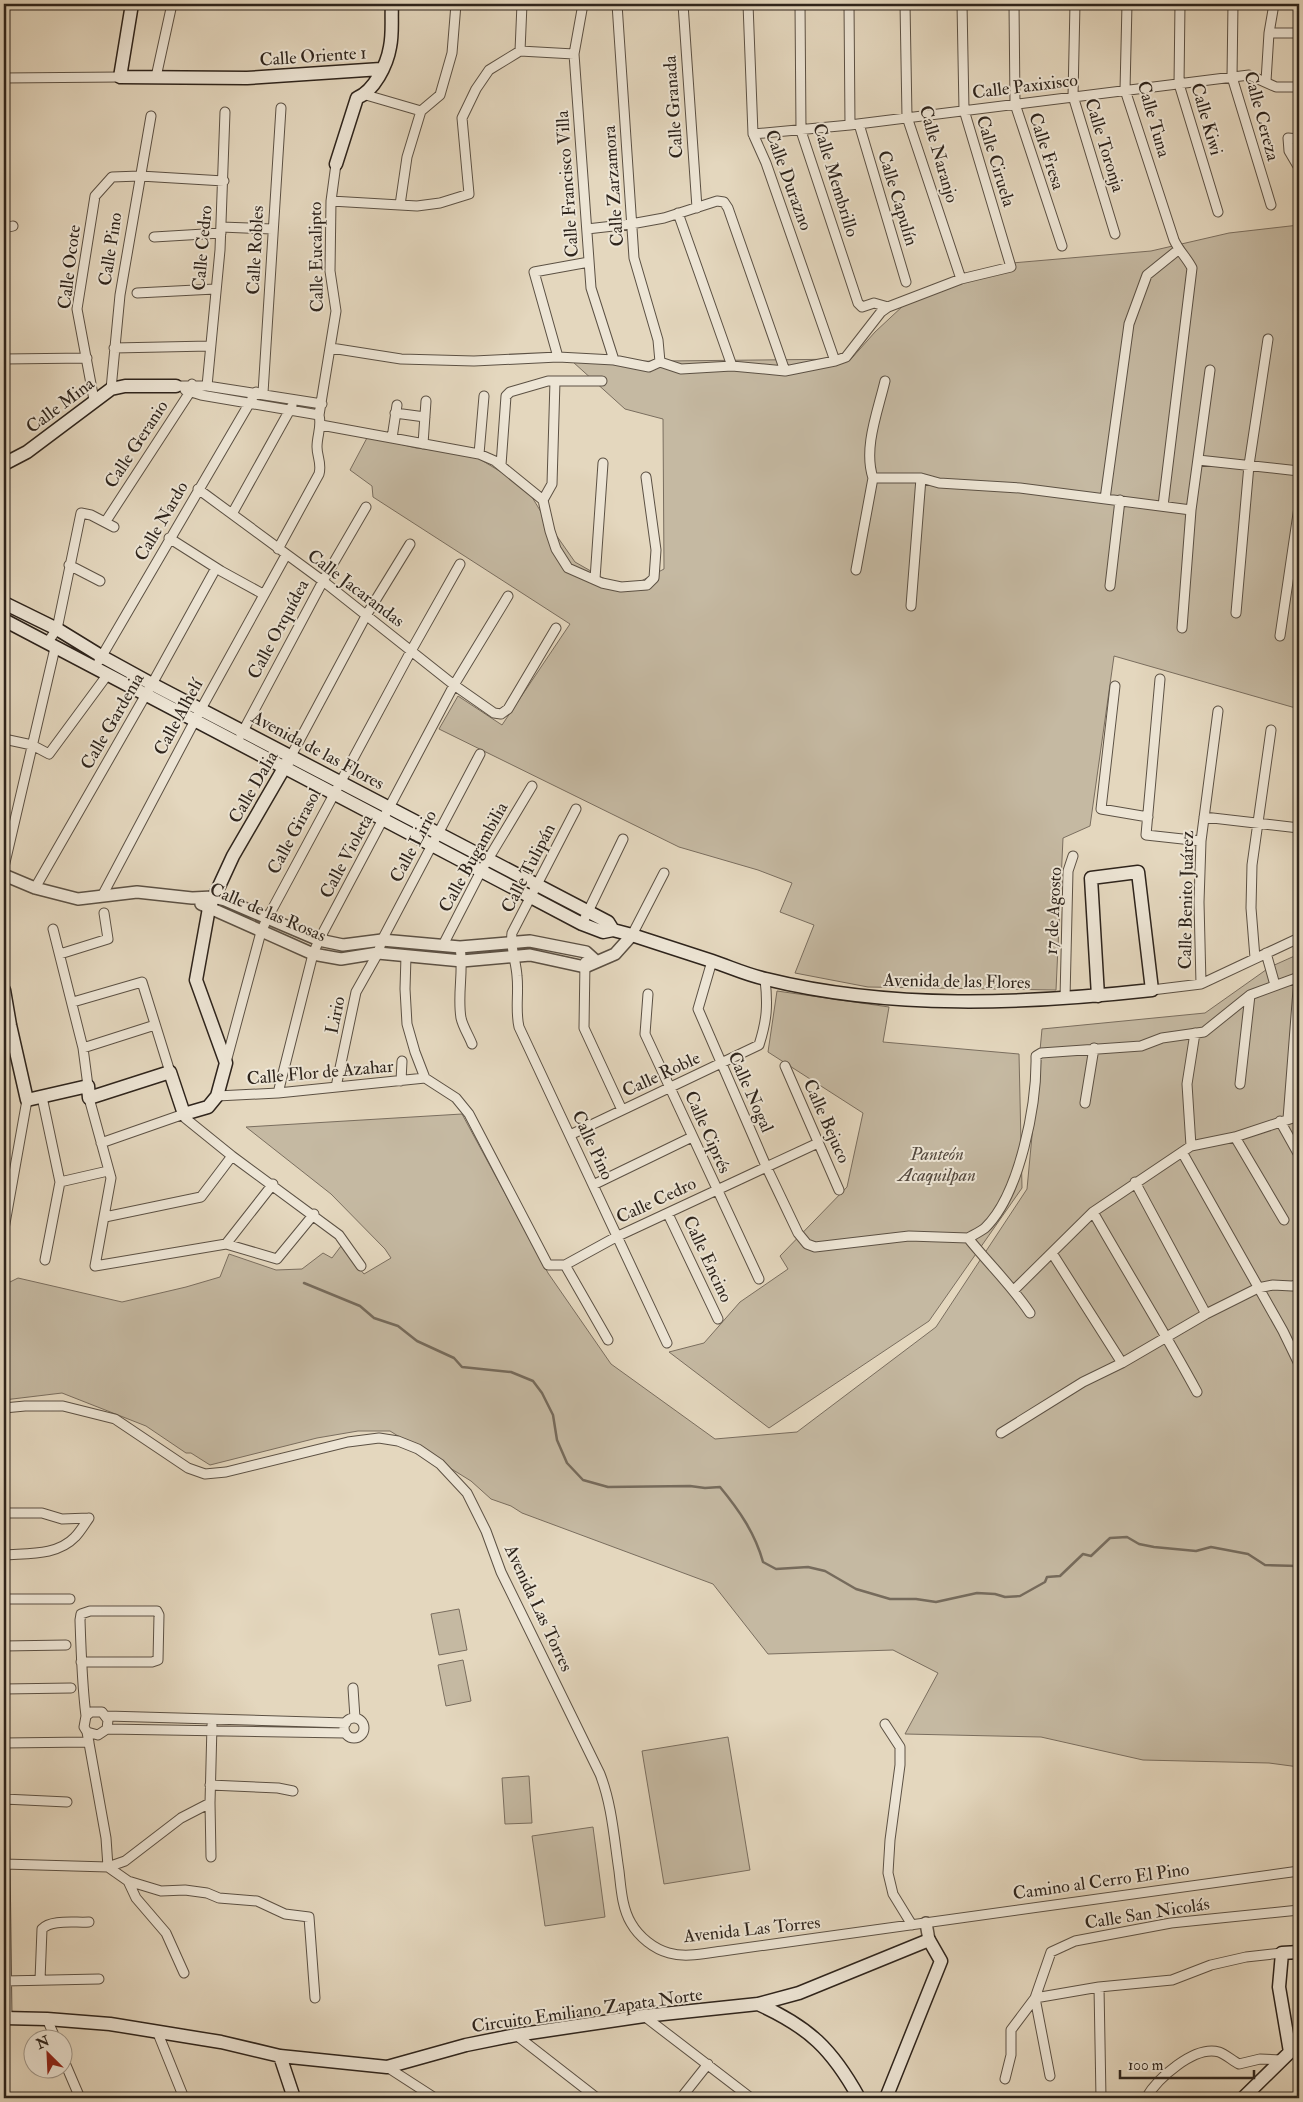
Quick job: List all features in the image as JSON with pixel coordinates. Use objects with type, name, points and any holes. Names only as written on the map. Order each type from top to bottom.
[{"type":"main road","points":[[120,77],[132,4]]},
{"type":"main road","name":"Calle Eucalipto","points":[[336,164],[357,98],[366,95],[376,82],[390,48],[392,4]]},
{"type":"main road","name":"Calle Oriente 1","points":[[120,77],[247,78],[381,70]]},
{"type":"main road","points":[[110,389],[125,386],[176,386]]},
{"type":"main road","name":"Calle Mina","points":[[4,464],[27,452],[110,389]]},
{"type":"main road","name":"Avenida de las Flores","points":[[8,606],[57,628],[98,662],[108,674],[149,689]]},
{"type":"main road","name":"Avenida de las Flores","points":[[4,620],[51,645],[98,662],[198,715],[237,742],[341,782],[390,807],[438,834],[484,866]]},
{"type":"main road","name":"Avenida de las Flores","points":[[198,715],[243,730],[334,794],[431,846],[484,866],[534,892],[582,924],[603,932],[614,930],[764,979],[870,997],[980,1001],[1098,996],[1152,990]]},
{"type":"main road","name":"Calle Dalia","points":[[226,1063],[196,980],[211,902],[233,856],[287,761]]},
{"type":"main road","points":[[1098,996],[1091,878],[1138,872],[1152,990]]},
{"type":"main road","name":"Avenida de las Flores","points":[[534,892],[588,912],[608,922],[614,930]]},
{"type":"main road","points":[[4,990],[10,1025],[28,1100],[88,1092],[170,1072],[184,1114],[208,1107],[217,1096]]},
{"type":"main road","name":"Calle Girasol","points":[[217,1096],[226,1063]]},
{"type":"main road","points":[[886,2098],[941,1961],[929,1940]]},
{"type":"main road","name":"Circuito Emiliano Zapata Norte","points":[[5,2018],[47,2019],[157,2031],[221,2042],[280,2056],[387,2067],[466,2045],[516,2035],[644,2016],[758,2004],[799,1993],[929,1940]]},
{"type":"main road","points":[[1243,2098],[1290,2054],[1279,1987],[1282,1953],[1299,1952]]},
{"type":"main road","points":[[758,2004],[788,2017],[813,2036],[833,2058],[859,2098]]},
{"type":"main road","points":[[280,2056],[294,2098]]},
{"type":"street","points":[[156,77],[172,4]]},
{"type":"street","points":[[400,205],[407,157],[421,111],[440,95],[452,53],[456,4]]},
{"type":"street","points":[[520,52],[522,4]]},
{"type":"street","name":"Calle Francisco Villa","points":[[583,4],[574,54],[591,288],[614,360]]},
{"type":"street","name":"Calle Zarzamora","points":[[617,4],[634,258],[658,340],[660,362]]},
{"type":"street","name":"Calle Granada","points":[[682,4],[697,208]]},
{"type":"street","name":"Calle Durazno","points":[[748,4],[753,134],[766,163],[835,361]]},
{"type":"street","name":"Calle Membrillo","points":[[800,4],[801,131],[858,303],[862,307],[874,303],[888,307]]},
{"type":"street","name":"Calle Capulín","points":[[850,4],[854,125],[906,282]]},
{"type":"street","name":"Calle Naranjo","points":[[905,4],[907,117],[961,279]]},
{"type":"street","name":"Calle Ciruela","points":[[961,279],[1011,267],[964,110],[962,4]]},
{"type":"street","name":"Calle Fresa","points":[[1014,4],[1014,104],[1062,246]]},
{"type":"street","name":"Calle Toronja","points":[[1075,4],[1072,96],[1115,234]]},
{"type":"street","name":"Calle Tuna","points":[[1127,4],[1125,90],[1174,240],[1178,250],[1187,259],[1192,268],[1163,506]]},
{"type":"street","name":"Calle Kiwi","points":[[1180,4],[1179,84],[1218,212]]},
{"type":"street","name":"Calle Cereza","points":[[1234,4],[1232,77],[1271,205]]},
{"type":"street","points":[[1266,81],[1269,33],[1274,4]]},
{"type":"street","points":[[1269,33],[1299,33]]},
{"type":"street","points":[[330,202],[417,206],[440,203],[469,194],[462,118],[476,90],[489,70],[520,52],[574,54]]},
{"type":"street","name":"Calle Paxixisco","points":[[753,134],[854,125],[1249,74],[1276,86],[1299,87]]},
{"type":"street","points":[[4,78],[120,77]]},
{"type":"street","points":[[366,95],[421,111]]},
{"type":"street","name":"Calle Robles","points":[[259,393],[271,273],[272,229],[281,108]]},
{"type":"street","name":"Calle Cedro","points":[[207,386],[221,230],[225,112]]},
{"type":"street","name":"Calle Pino","points":[[110,389],[120,295],[151,116]]},
{"type":"street","points":[[1299,139],[1288,138],[1289,151],[1299,168]]},
{"type":"street","name":"Calle Eucalipto","points":[[278,549],[319,474],[321,466],[316,449],[321,425],[319,415],[336,311],[330,271],[330,202],[336,164]]},
{"type":"street","points":[[140,176],[224,181]]},
{"type":"street","name":"Calle Ocote","points":[[94,400],[77,308],[95,196],[112,177],[140,176]]},
{"type":"street","points":[[587,229],[664,218],[717,201],[724,202],[728,208],[785,371]]},
{"type":"street","points":[[678,213],[732,366]]},
{"type":"street","points":[[154,237],[221,230],[272,229]]},
{"type":"street","points":[[1105,499],[1129,324],[1147,275],[1178,250]]},
{"type":"street","points":[[558,357],[534,272],[589,262]]},
{"type":"street","points":[[331,348],[401,359],[474,361],[558,357],[614,360],[649,367],[660,362],[681,369],[732,366],[785,371],[846,357],[881,312],[888,307],[961,279]]},
{"type":"street","points":[[137,293],[215,289]]},
{"type":"street","points":[[1236,613],[1249,465],[1268,339]]},
{"type":"street","points":[[114,348],[210,346]]},
{"type":"street","points":[[4,359],[87,358]]},
{"type":"street","points":[[1182,628],[1191,510],[1210,370]]},
{"type":"street","points":[[543,500],[552,484],[555,381]]},
{"type":"street","points":[[501,465],[506,396],[510,392],[530,385],[555,381],[602,381]]},
{"type":"street","points":[[856,570],[873,478],[869,465],[872,435],[885,381]]},
{"type":"street","points":[[176,386],[250,403],[319,415]]},
{"type":"street","points":[[191,388],[207,386],[322,404]]},
{"type":"street","name":"Calle Geranio","points":[[106,521],[191,388]]},
{"type":"street","name":"Calle Nardo","points":[[98,662],[198,489],[250,403],[259,393]]},
{"type":"street","points":[[479,454],[484,396]]},
{"type":"street","points":[[232,514],[296,400]]},
{"type":"street","points":[[423,444],[426,402]]},
{"type":"street","points":[[392,438],[396,409],[425,417]]},
{"type":"street","points":[[321,425],[479,454],[501,465],[543,500],[556,549],[568,568],[595,579],[621,586],[640,587],[647,585],[654,578],[656,550],[646,477]]},
{"type":"street","points":[[1198,460],[1299,471]]},
{"type":"street","points":[[595,579],[603,463]]},
{"type":"street","points":[[873,478],[921,478],[940,483],[1020,488],[1191,510]]},
{"type":"street","points":[[911,606],[921,478]]},
{"type":"street","name":"Calle Jacarandas","points":[[198,489],[323,581],[454,685],[494,713],[502,714],[508,709],[556,628]]},
{"type":"street","points":[[1110,586],[1120,500]]},
{"type":"street","name":"Calle Orquídea","points":[[237,742],[323,581],[366,507]]},
{"type":"street","points":[[1280,636],[1299,507]]},
{"type":"street","points":[[4,867],[81,513],[106,521],[114,526]]},
{"type":"street","points":[[169,538],[216,568],[263,594]]},
{"type":"street","name":"Calle Dalia","points":[[287,761],[366,614],[410,544]]},
{"type":"street","name":"Calle Alhelí","points":[[102,896],[263,594],[286,555]]},
{"type":"street","name":"Calle Girasol","points":[[226,1063],[261,932],[267,919],[460,564]]},
{"type":"street","points":[[69,565],[100,581]]},
{"type":"street","name":"Calle Gardenia","points":[[35,888],[216,568]]},
{"type":"street","name":"Calle Violeta","points":[[278,1093],[313,954],[319,940],[454,685],[508,596]]},
{"type":"street","points":[[4,620],[8,606]]},
{"type":"street","points":[[4,739],[32,745],[49,754],[108,674]]},
{"type":"street","points":[[1160,679],[1146,835],[1201,841]]},
{"type":"street","points":[[1114,686],[1102,810],[1148,817]]},
{"type":"street","name":"Calle Benito Juárez","points":[[1201,984],[1199,902],[1201,841],[1218,711]]},
{"type":"street","points":[[1255,958],[1251,908],[1252,866],[1271,730]]},
{"type":"street","name":"Calle Lirio","points":[[378,953],[382,940],[480,754]]},
{"type":"street","name":"Calle Bugambilia","points":[[443,945],[484,866],[532,786]]},
{"type":"street","name":"Calle Tulipán","points":[[511,942],[512,933],[576,809]]},
{"type":"street","points":[[1204,817],[1299,828]]},
{"type":"street","points":[[582,924],[623,839]]},
{"type":"street","name":"17 de Agosto","points":[[1065,998],[1068,870],[1073,856]]},
{"type":"street","points":[[585,967],[615,954],[632,936],[664,874]]},
{"type":"street","name":"Calle de las Rosas","points":[[4,875],[35,888],[78,899],[137,892],[211,902],[261,932],[313,954],[341,959],[378,953],[462,961],[530,955],[585,967]]},
{"type":"street","name":"Calle de las Rosas","points":[[211,902],[225,900],[319,940],[344,945],[382,940],[460,947],[530,941],[586,952]]},
{"type":"street","points":[[60,954],[108,939],[104,913]]},
{"type":"street","points":[[53,929],[73,1002],[83,1048],[88,1092],[111,1178],[95,1266],[226,1244],[277,1259],[314,1214]]},
{"type":"street","name":"Avenida de las Flores","points":[[1152,990],[1201,984],[1299,938]]},
{"type":"street","name":"Calle Pino","points":[[511,942],[518,977],[516,1015],[519,1027],[667,1343]]},
{"type":"street","points":[[460,947],[462,961],[459,1000],[462,1021],[472,1044]]},
{"type":"street","points":[[586,952],[596,961]]},
{"type":"street","points":[[586,952],[584,1028],[622,1110]]},
{"type":"street","name":"Lirio","points":[[336,1088],[356,992],[378,953]]},
{"type":"street","points":[[1266,953],[1275,985]]},
{"type":"street","points":[[406,956],[407,1024],[425,1078],[456,1098],[469,1114],[548,1265],[565,1265],[608,1340]]},
{"type":"street","name":"Calle Nogal","points":[[712,961],[698,1009],[766,1166],[798,1233],[807,1244],[815,1247],[908,1236],[968,1238]]},
{"type":"street","points":[[1030,1313],[1014,1290],[1002,1279],[968,1238],[984,1229],[1008,1193],[1028,1131],[1036,1056],[1042,1053],[1094,1048],[1141,1046],[1162,1038],[1204,1032],[1250,995],[1299,977],[1284,1120],[1299,1155]]},
{"type":"street","name":"Calle Roble","points":[[570,1135],[759,1045],[765,1026],[768,1004],[764,979]]},
{"type":"street","points":[[73,1002],[142,982],[170,1072]]},
{"type":"street","name":"Calle Ciprés","points":[[648,994],[645,1034],[759,1279]]},
{"type":"street","points":[[1240,1084],[1250,995]]},
{"type":"street","points":[[83,1048],[155,1025]]},
{"type":"street","points":[[1191,1146],[1187,1084],[1195,1033]]},
{"type":"street","points":[[1085,1103],[1094,1048]]},
{"type":"street","points":[[401,1081],[402,1061]]},
{"type":"street","name":"Calle Bejuco","points":[[785,1066],[839,1190]]},
{"type":"street","name":"Calle Flor de Azahar","points":[[217,1096],[336,1088],[425,1078]]},
{"type":"street","points":[[42,1097],[60,1182],[45,1260]]},
{"type":"street","points":[[4,1229],[28,1100]]},
{"type":"street","points":[[101,1143],[184,1114],[185,1118],[232,1156],[314,1214],[339,1235],[361,1266]]},
{"type":"street","points":[[1014,1290],[1093,1212],[1191,1146],[1235,1137],[1299,1116]]},
{"type":"street","points":[[593,1185],[692,1137]]},
{"type":"street","points":[[1235,1137],[1284,1220]]},
{"type":"street","name":"Calle Cedro","points":[[565,1265],[616,1236],[668,1214],[818,1143]]},
{"type":"street","points":[[1182,1152],[1283,1331],[1299,1364]]},
{"type":"street","points":[[105,1217],[201,1197],[232,1156]]},
{"type":"street","points":[[60,1182],[108,1171]]},
{"type":"street","points":[[1135,1182],[1206,1314]]},
{"type":"street","points":[[226,1244],[273,1184]]},
{"type":"street","points":[[1093,1212],[1131,1279],[1168,1337],[1197,1392]]},
{"type":"street","name":"Calle Encino","points":[[668,1214],[718,1319]]},
{"type":"street","points":[[1052,1253],[1122,1363]]},
{"type":"street","points":[[1001,1433],[1083,1382],[1122,1363],[1206,1314],[1258,1288],[1273,1285],[1292,1286],[1299,1284]]},
{"type":"street","name":"Avenida Las Torres","points":[[4,1408],[63,1406],[115,1418],[188,1468],[205,1474],[226,1472],[348,1442],[379,1438],[398,1441],[418,1449],[440,1464],[467,1493],[486,1531],[502,1572],[600,1774],[610,1808],[622,1900],[630,1922],[640,1935],[654,1947],[670,1953],[687,1955],[926,1924]]},
{"type":"street","points":[[4,1513],[42,1513],[62,1519],[89,1518],[74,1538],[60,1548],[51,1551],[4,1556]]},
{"type":"street","points":[[4,1599],[70,1599]]},
{"type":"street","points":[[82,1662],[152,1662],[158,1660],[159,1615],[156,1611],[84,1612],[81,1614],[82,1662],[86,1716],[84,1727],[89,1742],[106,1838],[108,1867]]},
{"type":"street","points":[[4,1646],[66,1645]]},
{"type":"street","points":[[4,1689],[71,1688]]},
{"type":"street","points":[[353,1688],[355,1718]]},
{"type":"street","points":[[86,1716],[91,1712],[97,1711],[107,1716],[346,1723]]},
{"type":"street","points":[[107,1716],[107,1729]]},
{"type":"street","points":[[87,1732],[98,1735],[107,1729],[212,1730],[345,1734],[354,1739],[363,1734],[364,1724],[355,1718],[350,1719],[346,1723],[345,1734]]},
{"type":"street","points":[[211,1857],[210,1785],[213,1720]]},
{"type":"street","points":[[885,1724],[900,1746],[900,1765],[890,1840],[888,1873],[894,1894],[912,1925]]},
{"type":"street","points":[[4,1743],[89,1742]]},
{"type":"street","points":[[4,1778],[5,2018]]},
{"type":"street","points":[[210,1785],[278,1788],[293,1791]]},
{"type":"street","points":[[4,1799],[67,1802]]},
{"type":"street","points":[[4,1864],[108,1867],[125,1861],[181,1818],[210,1803]]},
{"type":"street","points":[[108,1867],[128,1881],[161,1891],[185,1890],[207,1893],[219,1898],[257,1901],[285,1914],[309,1917],[315,1998]]},
{"type":"street","name":"Camino al Cerro El Pino","points":[[926,1924],[1299,1871]]},
{"type":"street","points":[[128,1881],[136,1898],[166,1933],[184,1973]]},
{"type":"street","name":"Calle San Nicolás","points":[[1035,1998],[1051,1952],[1075,1941],[1171,1923],[1299,1910]]},
{"type":"street","points":[[40,1980],[40,1935],[42,1929],[46,1925],[52,1924],[89,1922]]},
{"type":"street","points":[[926,1924],[929,1940]]},
{"type":"street","points":[[1005,2079],[1011,2055],[1011,2030],[1035,1998],[1099,1987],[1172,1980],[1220,1963],[1246,1957],[1282,1953]]},
{"type":"street","points":[[5,1981],[99,1979]]},
{"type":"street","points":[[1099,1987],[1101,2098]]},
{"type":"street","points":[[1035,1998],[1050,2076]]},
{"type":"street","points":[[644,2016],[752,2098]]},
{"type":"street","points":[[47,2019],[52,2030]]},
{"type":"street","points":[[157,2031],[184,2098]]},
{"type":"street","points":[[516,2035],[597,2098]]},
{"type":"street","points":[[1146,2098],[1152,2087],[1177,2066],[1192,2057],[1207,2052],[1220,2052],[1239,2064],[1290,2054]]},
{"type":"street","points":[[681,2098],[708,2064]]},
{"type":"street","points":[[387,2067],[435,2098]]},
{"type":"street","points":[[72,2079],[80,2098]]},
{"type":"green space","points":[[1299,225],[1299,709],[1114,656],[1090,826],[1063,838],[1056,990],[868,987],[795,973],[814,925],[780,912],[792,883],[758,870],[679,847],[439,729],[458,696],[502,725],[570,624],[373,497],[372,486],[350,470],[368,436],[416,448],[473,455],[526,487],[547,522],[575,562],[624,590],[664,569],[663,419],[625,409],[573,362],[851,359],[875,332],[905,304],[1012,263],[1151,251],[1229,233]]},
{"type":"green space","points":[[1299,954],[1299,1767],[1269,1763],[1143,1760],[1041,1737],[905,1734],[938,1673],[893,1650],[768,1654],[713,1584],[522,1513],[511,1506],[491,1499],[471,1481],[390,1431],[358,1431],[317,1438],[210,1465],[191,1453],[186,1453],[146,1426],[62,1393],[4,1400],[4,1285],[18,1278],[122,1302],[220,1277],[229,1254],[276,1270],[302,1269],[323,1253],[332,1258],[341,1246],[364,1274],[391,1258],[385,1249],[331,1194],[246,1127],[462,1114],[548,1273],[611,1364],[715,1439],[797,1432],[936,1327],[1027,1189],[1042,1029],[1205,1013],[1270,967]]},
{"type":"green space","name":"Panteón Acaquilpan","points":[[777,991],[889,1007],[883,1042],[1019,1054],[1022,1188],[929,1321],[769,1428],[669,1352],[704,1343],[740,1302],[788,1269],[780,1256],[847,1187],[863,1113],[768,1052]]},
{"type":"green space","points":[[459,1609],[467,1650],[439,1655],[431,1614]]},
{"type":"green space","points":[[463,1660],[471,1701],[446,1706],[438,1665]]},
{"type":"green space","points":[[728,1737],[750,1870],[664,1884],[642,1751]]},
{"type":"green space","points":[[529,1776],[532,1823],[505,1824],[502,1778]]},
{"type":"green space","points":[[593,1827],[605,1917],[545,1926],[532,1836]]},
{"type":"waterway","points":[[304,1283],[360,1306],[374,1318],[398,1326],[417,1341],[454,1358],[462,1367],[511,1372],[533,1381],[542,1393],[553,1415],[557,1440],[567,1463],[583,1480],[608,1487],[720,1487],[746,1522],[756,1541],[763,1562],[776,1569],[808,1567],[825,1571],[856,1589],[890,1599],[916,1599],[936,1602],[977,1593],[995,1594],[1005,1597],[1020,1596],[1045,1582],[1047,1577],[1060,1576],[1083,1554],[1091,1556],[1110,1538],[1127,1537],[1139,1544],[1196,1551],[1211,1547],[1248,1554],[1265,1565],[1298,1566],[1299,1568]]}]
